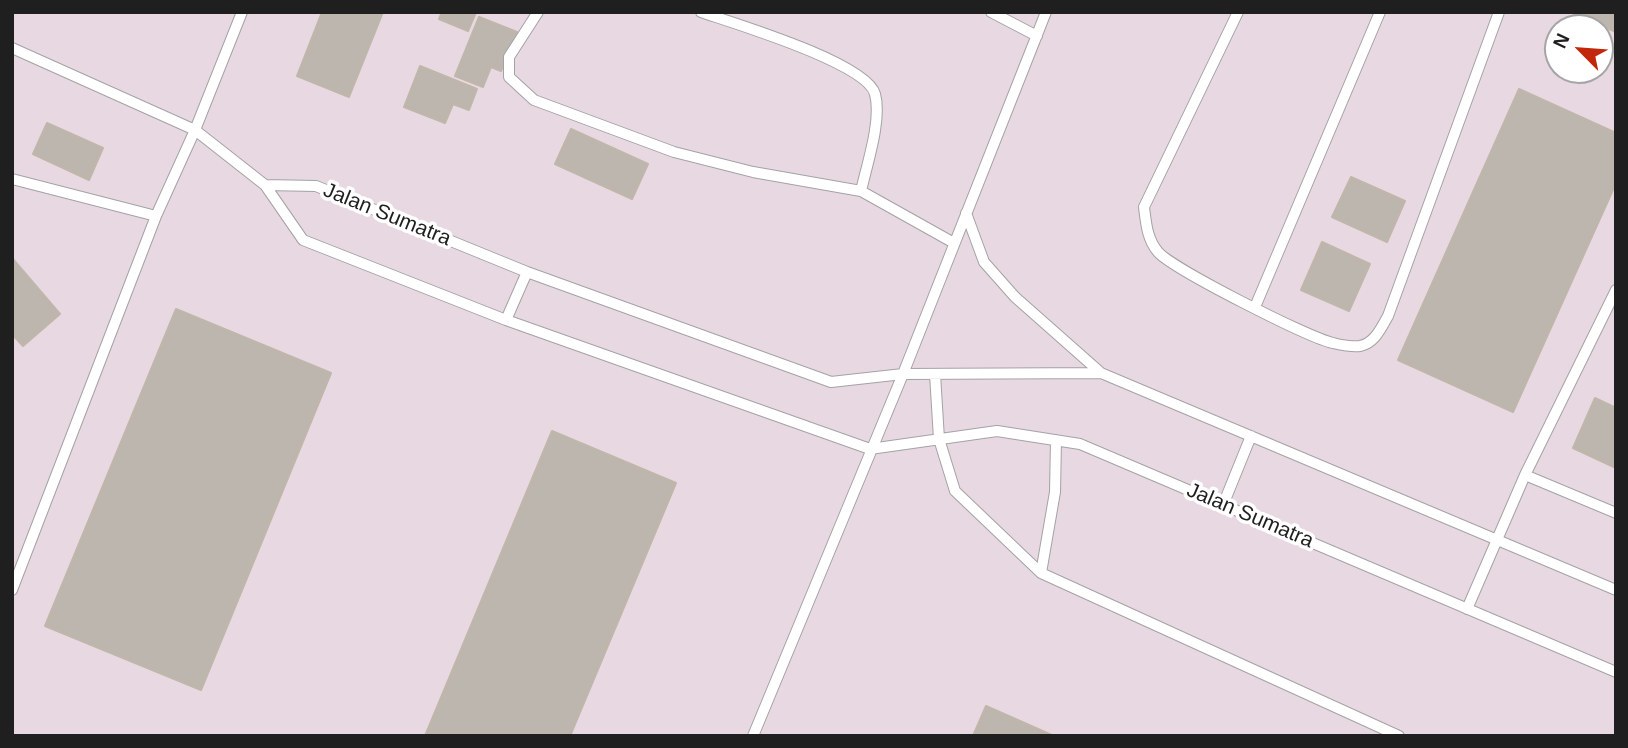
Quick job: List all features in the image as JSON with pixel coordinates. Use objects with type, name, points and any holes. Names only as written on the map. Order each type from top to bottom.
[{"type":"lane","points":[[12,590],[156,216],[195,130],[242,12]]},
{"type":"lane","points":[[538,12],[509,57],[509,77],[534,100],[575,118],[674,152],[753,173],[861,191],[954,243]]},
{"type":"lane","points":[[701,12],[782,39],[851,71],[870,83],[876,95],[874,133],[861,191]]},
{"type":"lane","points":[[991,12],[1037,36]]},
{"type":"lane","points":[[753,736],[903,374],[1046,12]]},
{"type":"lane","points":[[1238,12],[1144,207],[1149,239],[1160,254],[1255,307],[1332,343],[1360,346],[1377,336],[1388,316],[1499,12]]},
{"type":"lane","points":[[1255,307],[1380,12]]},
{"type":"lane","points":[[12,48],[195,130],[265,185]]},
{"type":"lane","points":[[12,179],[44,184],[156,216]]},
{"type":"lane","name":"Jalan Sumatra","points":[[265,185],[316,186],[527,272],[831,382],[903,374],[1101,373]]},
{"type":"lane","name":"Jalan Sumatra","points":[[265,185],[303,240],[506,320],[870,449],[998,431],[1080,444],[1616,672]]},
{"type":"lane","name":"Jalan Sumatra","points":[[967,213],[984,262],[1015,297],[1101,373],[1616,590]]},
{"type":"lane","points":[[506,320],[527,272]]},
{"type":"lane","points":[[1467,609],[1525,475],[1616,290]]},
{"type":"lane","points":[[935,374],[939,439],[955,491],[1041,573],[1399,736]]},
{"type":"lane","points":[[1223,505],[1251,436]]},
{"type":"lane","points":[[1041,573],[1055,492],[1056,440]]},
{"type":"lane","points":[[1525,475],[1616,513]]},
{"type":"shaded area","points":[[12,12],[1616,12],[1616,736],[12,736]]},
{"type":"building","points":[[322,12],[383,12],[349,97],[297,76]]},
{"type":"building","points":[[442,12],[476,12],[468,31],[439,19]]},
{"type":"building","points":[[1570,12],[1616,12],[1616,32],[1614,14]]},
{"type":"building","points":[[479,17],[517,32],[501,71],[491,67],[483,87],[455,76]]},
{"type":"building","points":[[420,66],[477,89],[469,110],[453,104],[445,123],[404,107]]},
{"type":"building","points":[[1519,89],[1616,133],[1616,183],[1513,412],[1398,360]]},
{"type":"building","points":[[47,123],[103,148],[89,180],[33,154]]},
{"type":"building","points":[[571,129],[648,164],[632,199],[555,164]]},
{"type":"building","points":[[1351,177],[1405,201],[1387,242],[1332,217]]},
{"type":"building","points":[[1322,242],[1370,264],[1349,311],[1301,290]]},
{"type":"building","points":[[12,258],[60,314],[23,346],[12,334]]},
{"type":"building","points":[[176,309],[331,373],[201,690],[45,626]]},
{"type":"building","points":[[1595,398],[1616,408],[1616,468],[1573,448]]},
{"type":"building","points":[[552,431],[676,483],[570,736],[425,736]]},
{"type":"building","points":[[986,706],[1054,736],[973,736]]}]
